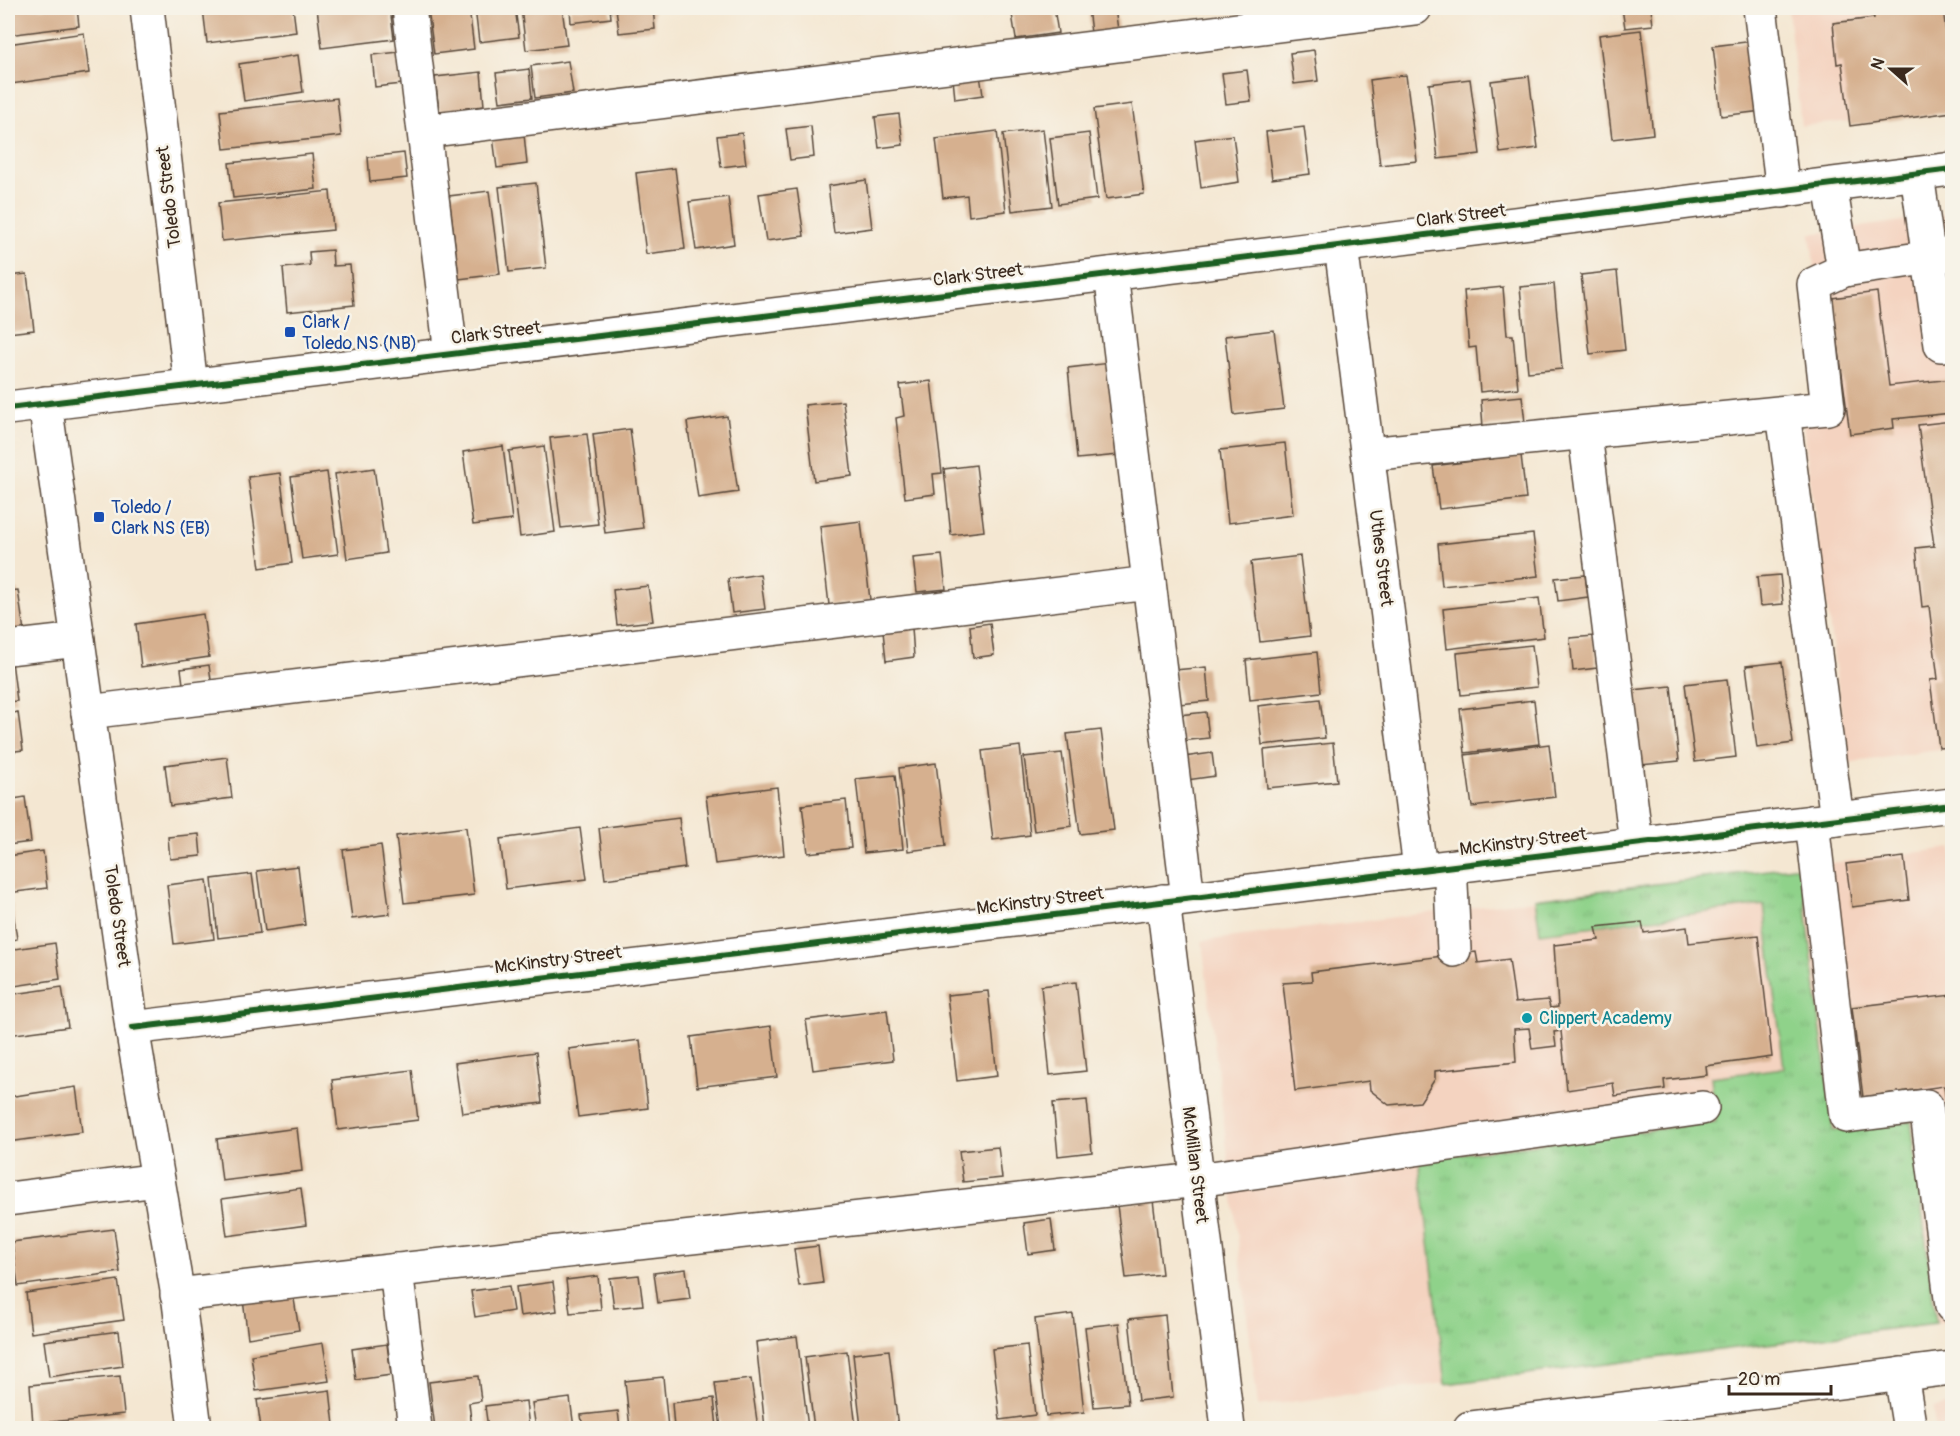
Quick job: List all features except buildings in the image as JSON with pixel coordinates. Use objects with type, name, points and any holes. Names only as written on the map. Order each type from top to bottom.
[{"type":"street","name":"Toledo Street","points":[[147,8],[191,386]]},
{"type":"street","points":[[410,8],[451,354]]},
{"type":"street","points":[[425,131],[1415,8]]},
{"type":"street","points":[[1764,8],[1783,191]]},
{"type":"street","name":"Clark Street","points":[[8,408],[1953,169]]},
{"type":"street","points":[[1917,174],[1941,256],[1941,345],[1953,344]]},
{"type":"street","points":[[1830,185],[1844,270]]},
{"type":"street","name":"Uthes Street","points":[[1341,246],[1420,869]]},
{"type":"street","points":[[1368,454],[1828,408],[1814,284],[1844,270],[1941,256]]},
{"type":"street","name":"McMillan Street","points":[[1111,274],[1149,583],[1197,1180],[1228,1428]]},
{"type":"street","name":"Toledo Street","points":[[45,403],[132,1028],[177,1295],[195,1428]]},
{"type":"street","points":[[1783,413],[1825,820],[1846,1116],[1926,1106],[1953,1306]]},
{"type":"street","points":[[1585,434],[1636,843]]},
{"type":"street","points":[[88,712],[1149,583]]},
{"type":"street","points":[[8,648],[78,640]]},
{"type":"street","name":"McKinstry Street","points":[[132,1028],[1953,805]]},
{"type":"street","points":[[1451,884],[1454,950]]},
{"type":"street","points":[[177,1295],[1197,1180],[1702,1108]]},
{"type":"street","points":[[8,1198],[158,1180]]},
{"type":"street","points":[[396,1270],[415,1428]]},
{"type":"street","points":[[1470,1428],[1953,1368]]},
{"type":"street","points":[[1901,1374],[1911,1428]]},
{"type":"shaded area","points":[[1788,8],[1952,8],[1952,111],[1801,126]]},
{"type":"shaded area","points":[[1952,214],[1952,748],[1848,763],[1802,419],[1834,414],[1810,234]]},
{"type":"shaded area","points":[[1952,848],[1952,1321],[1258,1406],[1202,941]]},
{"type":"shaded area","points":[[1952,1405],[1952,1428],[1935,1428],[1933,1408]]},
{"type":"green space","points":[[1801,866],[1833,1131],[1911,1121],[1936,1323],[1446,1384],[1419,1159],[1716,1122],[1711,1077],[1784,1068],[1764,905],[1540,933],[1535,899]]},
{"type":"cycle path","points":[[8,408],[1952,169]]},
{"type":"cycle path","points":[[132,1028],[1952,805]]},
{"type":"place","name":"Clark / Toledo NS (NB)","points":[[290,332]]},
{"type":"place","name":"Toledo / Clark NS (EB)","points":[[99,517]]},
{"type":"place","name":"Clippert Academy","points":[[1527,1018]]}]
